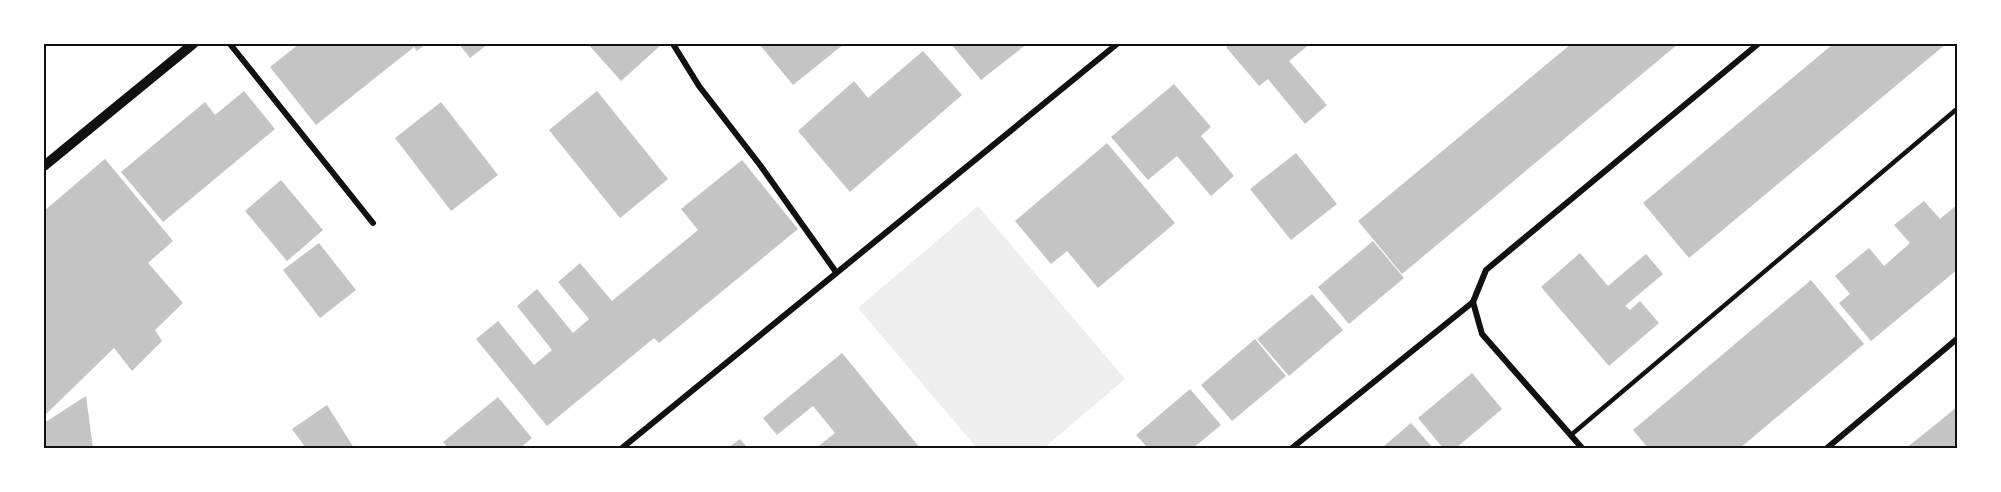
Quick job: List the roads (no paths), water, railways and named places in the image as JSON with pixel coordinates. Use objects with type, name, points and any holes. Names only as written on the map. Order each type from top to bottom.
[{"type":"street","points":[[44,166],[193,44]]},
{"type":"street","points":[[230,44],[373,223]]},
{"type":"street","points":[[673,44],[699,86],[760,165],[836,273]]},
{"type":"street","points":[[622,448],[1117,44]]},
{"type":"street","points":[[1292,448],[1473,302],[1486,270],[1758,44]]},
{"type":"street","points":[[1473,302],[1482,334],[1582,448]]},
{"type":"street","points":[[1827,448],[1958,338]]},
{"type":"lane","points":[[1571,435],[1958,108]]}]
